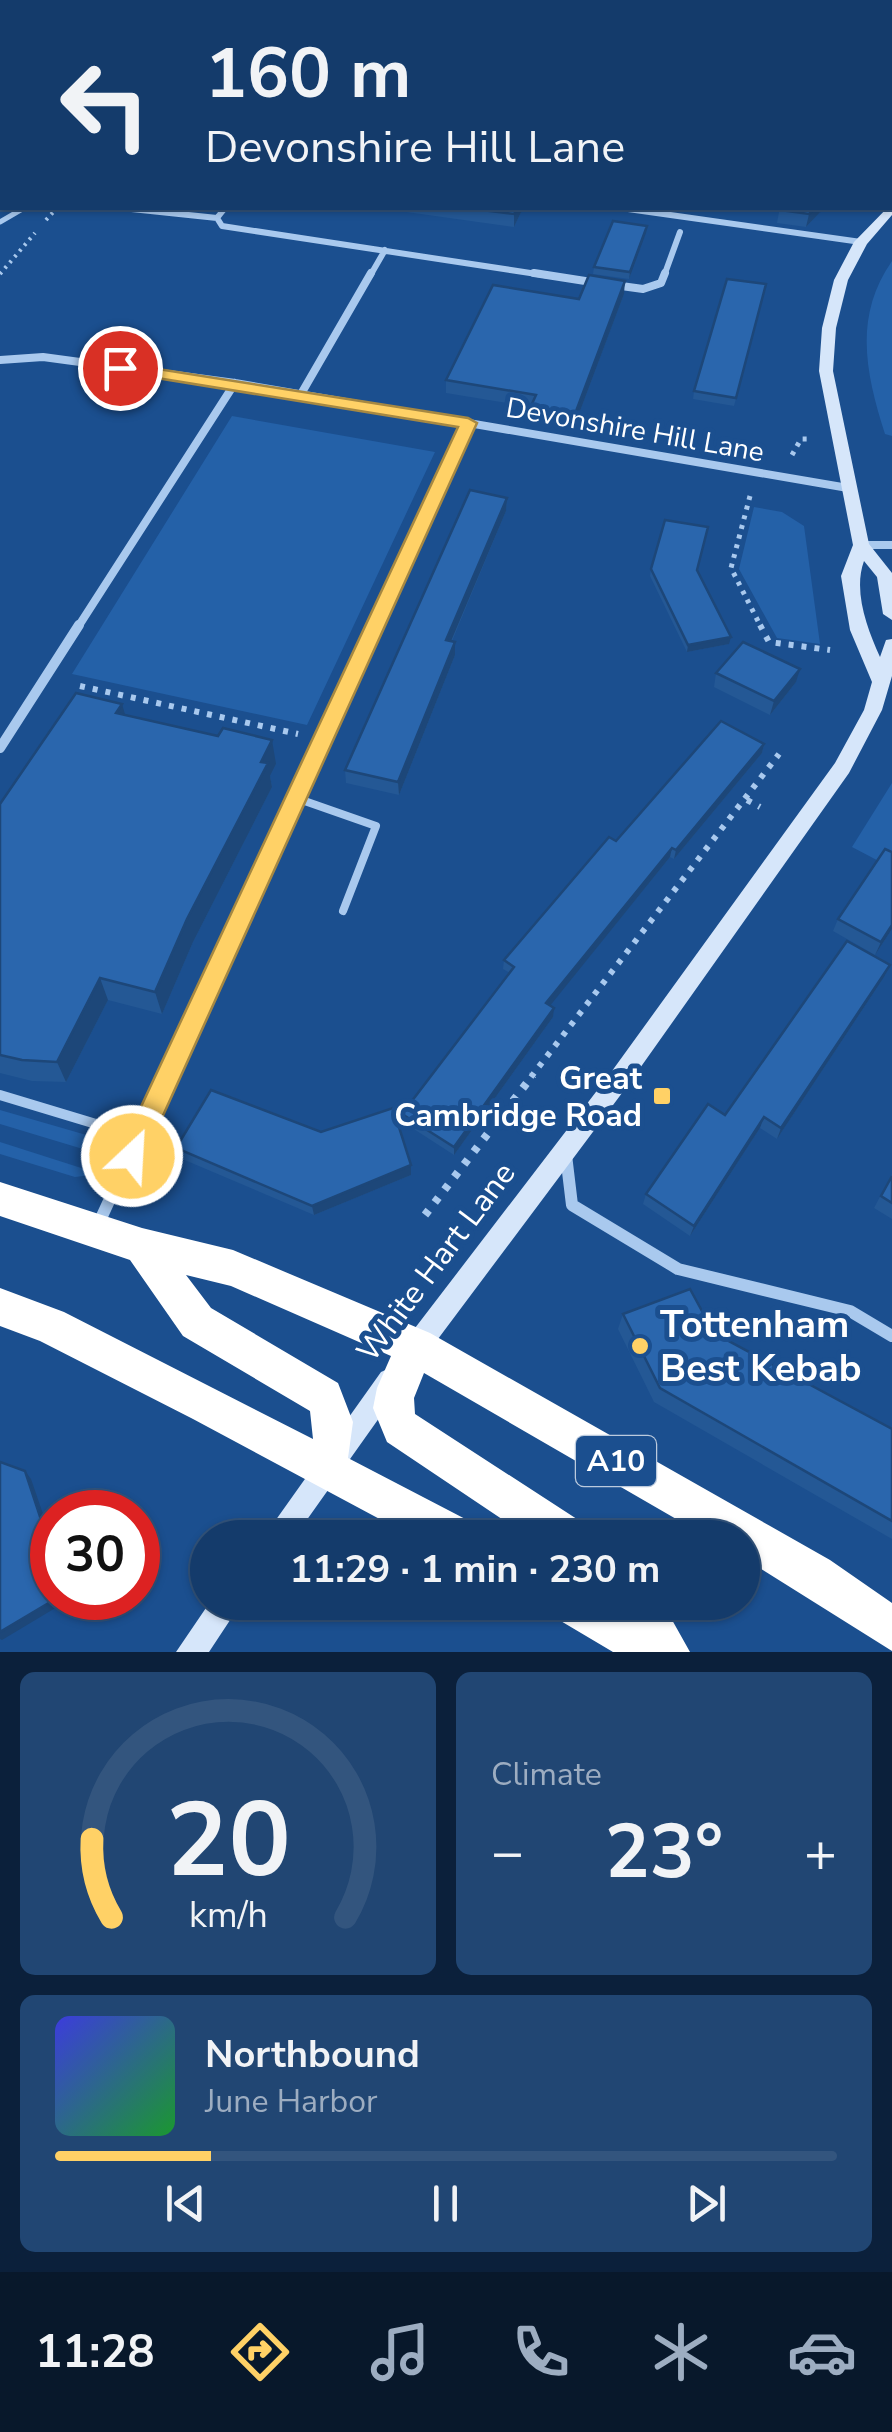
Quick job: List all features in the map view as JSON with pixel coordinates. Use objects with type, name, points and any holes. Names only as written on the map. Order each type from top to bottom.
[{"type":"highway","name":"A10","points":[[0,1199],[142,1246],[233,1268],[314,1300],[416,1348],[815,1575],[892,1629]]},
{"type":"highway","points":[[142,1246],[197,1322],[324,1397],[334,1414],[335,1435],[326,1466]]},
{"type":"highway","points":[[0,1306],[50,1326],[425,1520]]},
{"type":"highway","points":[[416,1348],[390,1405],[392,1418],[401,1428],[541,1520]]},
{"type":"highway","points":[[600,1620],[654,1652]]},
{"type":"highway","points":[[648,1620],[668,1652]]},
{"type":"street","points":[[136,210],[578,280],[654,288],[667,278],[680,232]]},
{"type":"street","points":[[220,222],[224,210]]},
{"type":"street","points":[[635,210],[862,242]]},
{"type":"street","points":[[890,212],[862,242],[842,280],[829,328],[827,357],[861,544],[884,576],[892,614]]},
{"type":"street","points":[[301,394],[386,250]]},
{"type":"street","name":"Devonshire Hill Lane","points":[[0,360],[43,358],[235,383],[848,488]]},
{"type":"street","points":[[0,748],[235,383]]},
{"type":"street","points":[[96,1228],[468,423]]},
{"type":"street","points":[[861,544],[892,546]]},
{"type":"street","points":[[861,544],[850,576],[858,630],[886,682]]},
{"type":"street","name":"White Hart Lane","points":[[289,1520],[566,1149],[842,768],[886,682],[892,645]]},
{"type":"street","points":[[566,1149],[572,1204],[678,1269],[850,1312],[892,1336]]},
{"type":"street","points":[[191,1652],[215,1620]]},
{"type":"lane","points":[[680,232],[685,217]]},
{"type":"lane","points":[[296,798],[376,826],[344,912]]},
{"type":"lane","points":[[0,1095],[140,1137]]},
{"type":"path","points":[[0,274],[55,210]]},
{"type":"path","points":[[750,496],[731,568],[769,642],[830,650]]},
{"type":"path","points":[[80,686],[304,736]]},
{"type":"path","points":[[425,1215],[780,754]]},
{"type":"path","points":[[747,800],[760,807]]},
{"type":"shaded area","points":[[892,261],[892,436],[885,434],[878,412],[867,346],[872,303]]},
{"type":"shaded area","points":[[232,416],[435,452],[307,725],[72,674]]},
{"type":"shaded area","points":[[754,507],[782,512],[804,526],[820,644],[777,638],[739,569]]},
{"type":"shaded area","points":[[892,783],[892,868],[852,847]]},
{"type":"shaded area","points":[[0,1110],[114,1143],[106,1156],[0,1124]]},
{"type":"shaded area","points":[[0,1142],[100,1174],[75,1177],[0,1154]]},
{"type":"building","points":[[482,210],[517,210],[514,214]]},
{"type":"building","points":[[780,210],[813,210],[809,214]]},
{"type":"building","points":[[613,221],[647,226],[630,272],[594,267]]},
{"type":"building","points":[[589,275],[625,281],[575,414],[531,406],[536,395],[446,380],[493,285],[579,299]]},
{"type":"building","points":[[727,279],[766,284],[736,398],[694,391]]},
{"type":"building","points":[[470,490],[507,498],[446,640],[455,642],[398,782],[345,770]]},
{"type":"building","points":[[665,520],[708,527],[697,570],[731,637],[688,645],[651,569]]},
{"type":"building","points":[[743,642],[800,669],[774,701],[716,673]]},
{"type":"building","points":[[76,693],[122,704],[116,713],[218,736],[223,728],[272,740],[261,762],[268,763],[187,919],[155,992],[100,978],[57,1062],[22,1060],[0,1055],[0,804]]},
{"type":"building","points":[[721,721],[764,744],[676,850],[672,848],[546,1003],[554,1008],[454,1147],[402,1114],[514,967],[504,960],[609,837],[616,841]]},
{"type":"building","points":[[885,849],[892,852],[892,925],[881,942],[838,919]]},
{"type":"building","points":[[847,941],[890,965],[781,1128],[764,1117],[694,1226],[646,1194],[708,1104],[725,1115]]},
{"type":"building","points":[[211,1090],[321,1132],[393,1108],[411,1165],[312,1206],[176,1148]]},
{"type":"building","points":[[892,1176],[892,1203],[881,1196]]},
{"type":"building","points":[[690,1289],[714,1333],[892,1429],[892,1521],[660,1388],[623,1314]]},
{"type":"building","points":[[0,1462],[25,1471],[31,1490],[30,1614],[0,1632]]},
{"type":"place","name":"Great Cambridge Road","points":[[662,1096]]},
{"type":"place","name":"Tottenham Best Kebab","points":[[640,1346]]},
{"type":"route","points":[[120,368],[235,383],[468,423],[132,1156]]}]
